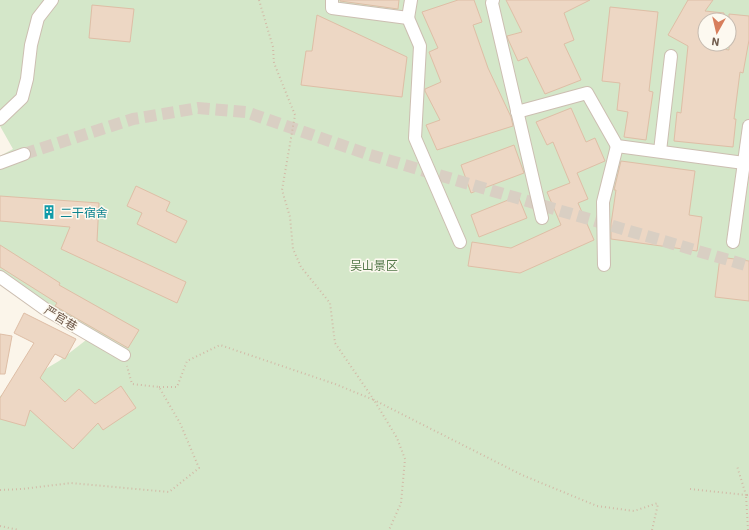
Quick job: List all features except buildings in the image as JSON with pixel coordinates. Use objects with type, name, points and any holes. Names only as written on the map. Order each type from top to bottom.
[{"type":"street","points":[[0,119],[22,98],[27,79],[31,45],[38,18],[52,0]]},
{"type":"street","points":[[332,0],[332,8],[408,18]]},
{"type":"street","points":[[411,0],[408,18],[420,46],[415,138],[460,242]]},
{"type":"street","points":[[492,0],[542,218]]},
{"type":"street","points":[[660,152],[671,56]]},
{"type":"street","points":[[517,112],[586,93],[617,146],[603,202],[604,265]]},
{"type":"street","points":[[733,242],[749,126]]},
{"type":"street","points":[[617,146],[744,163]]},
{"type":"street","points":[[0,163],[24,154]]},
{"type":"street","name":"严官巷","points":[[0,277],[45,309],[124,355]]},
{"type":"path","points":[[259,0],[273,47],[274,63],[294,115],[282,190],[290,217],[293,249],[301,268],[330,303],[335,343],[374,400],[397,438],[405,459],[401,503],[389,530]]},
{"type":"path","points":[[124,355],[132,384],[159,387],[177,386],[187,361],[220,346],[335,384],[374,400],[522,475],[597,506],[634,511],[658,503],[652,530]]},
{"type":"path","points":[[0,490],[71,483],[169,492],[199,468],[180,423],[159,387]]},
{"type":"path","points":[[738,466],[748,495],[748,530]]},
{"type":"path","points":[[690,490],[748,495]]},
{"type":"path","points":[[0,526],[19,530]]},
{"type":"green space","name":"吴山景区","points":[[0,0],[749,0],[749,530],[0,530],[0,396],[59,361],[90,337],[0,283],[0,156],[13,149],[0,126]]},
{"type":"tunnel","points":[[24,154],[133,119],[198,108],[246,112],[367,154],[749,266]]},
{"type":"place","name":"二干宿舍","points":[[49,212]]}]
